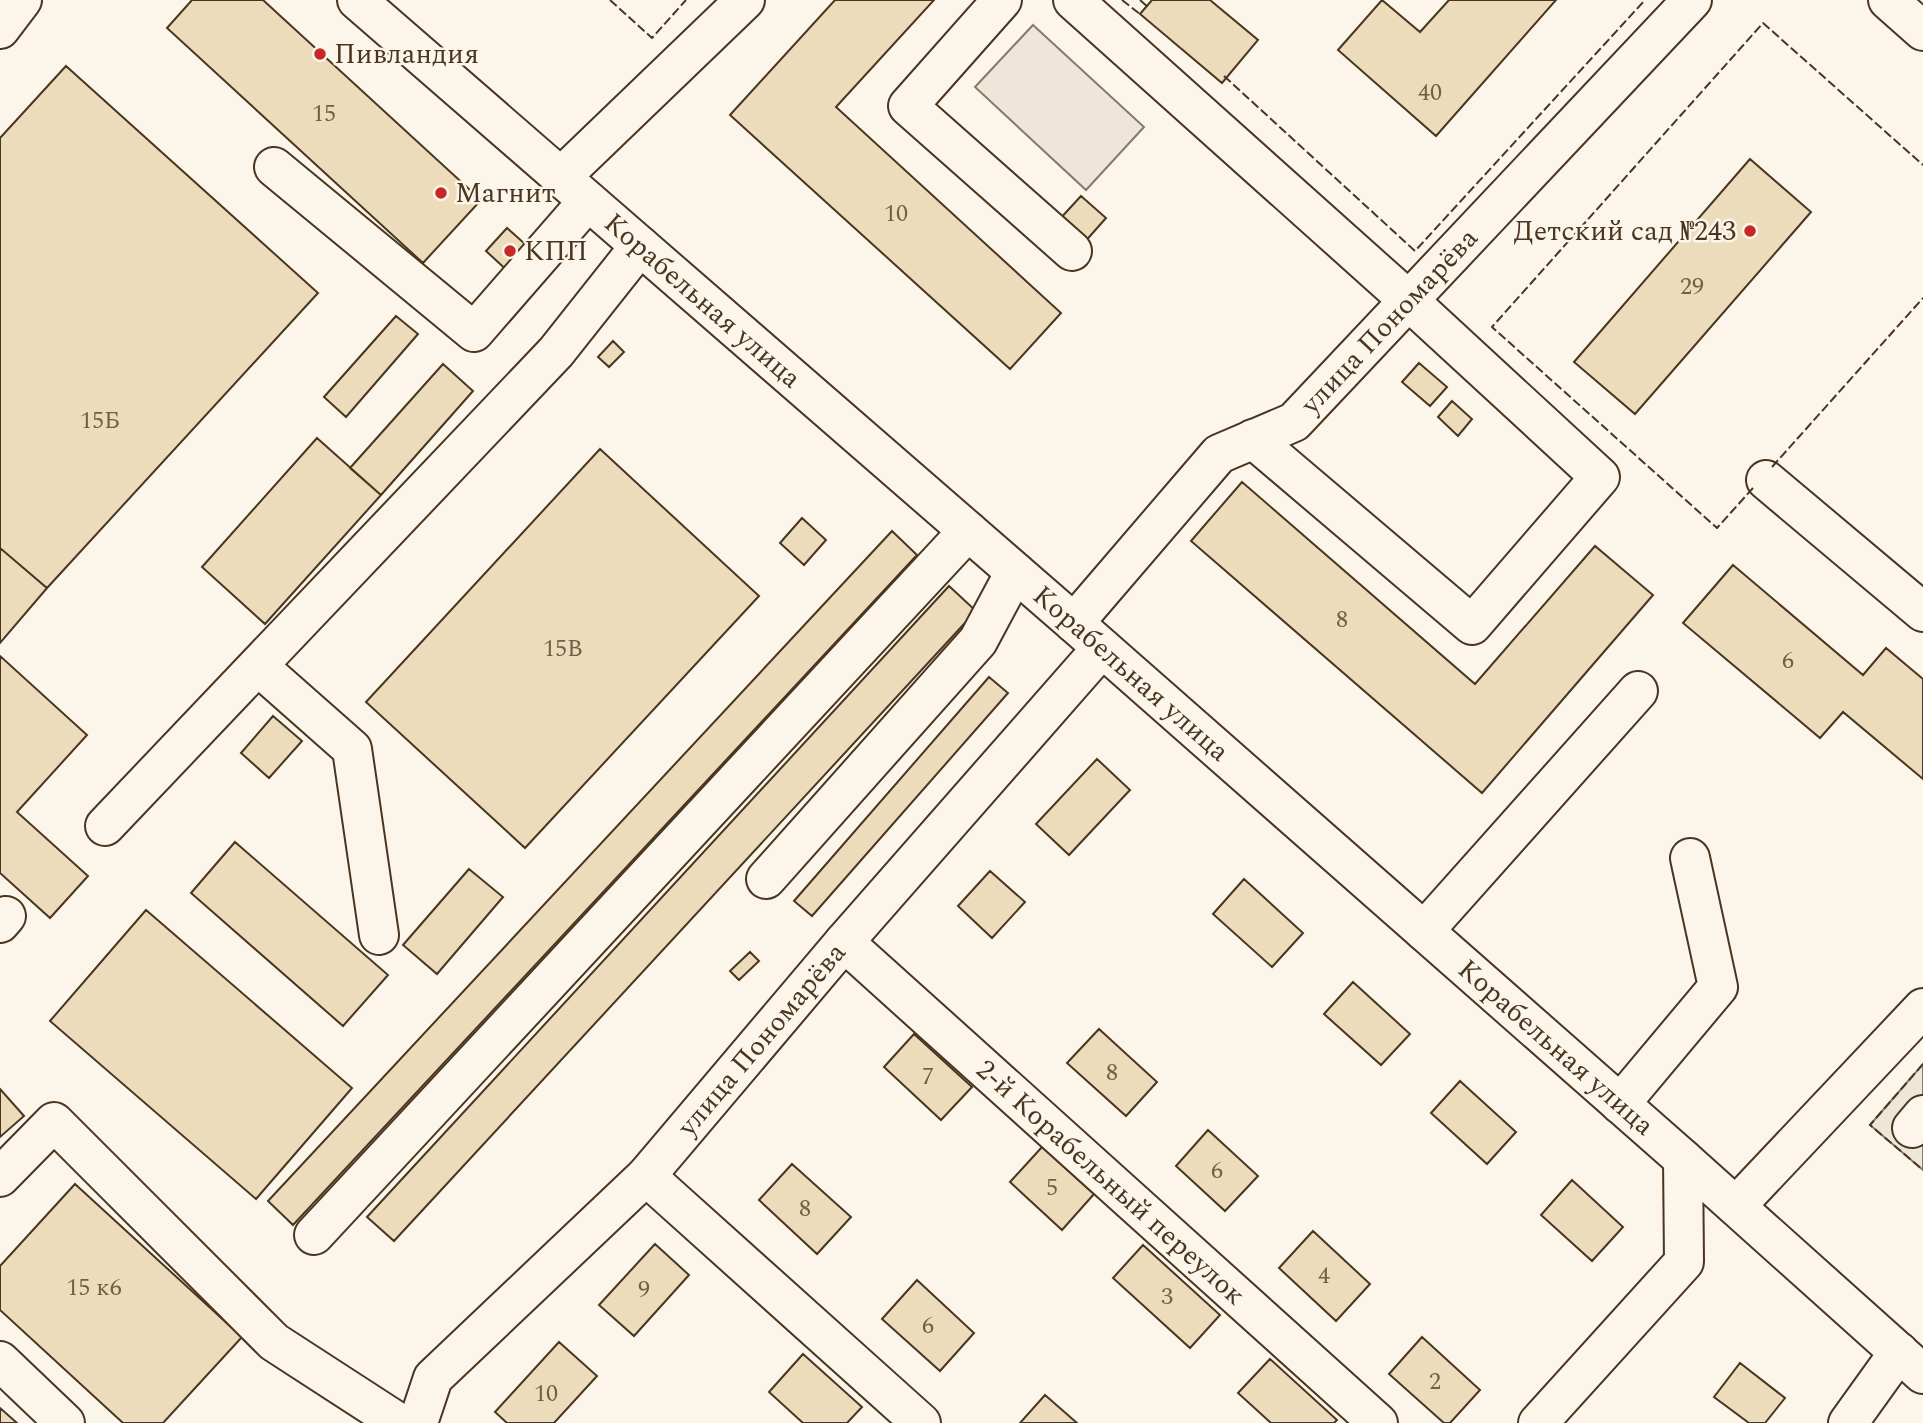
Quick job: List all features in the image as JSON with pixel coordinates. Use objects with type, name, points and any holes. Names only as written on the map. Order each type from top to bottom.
[{"type":"street","points":[[0,29],[22,0]]},
{"type":"street","name":"Корабельная улица","points":[[357,0],[1074,623],[1911,1363]]},
{"type":"street","points":[[274,167],[474,332],[575,189],[745,0]]},
{"type":"street","points":[[1002,0],[908,106],[1072,251]]},
{"type":"street","points":[[1073,0],[1408,300],[1600,477],[1472,625],[1253,439]]},
{"type":"street","name":"улица Пономарёва","points":[[1074,623],[1219,454],[1294,422],[1692,0]]},
{"type":"street","points":[[1888,0],[1923,31]]},
{"type":"street","points":[[105,827],[556,352],[640,246]]},
{"type":"street","points":[[1766,480],[1923,612]]},
{"type":"street","points":[[314,1235],[968,531]]},
{"type":"street","points":[[766,879],[978,641],[1015,572]]},
{"type":"street","name":"улица Пономарёва","points":[[418,1423],[433,1378],[646,1176],[844,942],[1102,648]]},
{"type":"street","points":[[258,666],[352,749],[379,935]]},
{"type":"street","points":[[1424,931],[1638,691]]},
{"type":"street","points":[[1620,1104],[1718,987],[1689,858]]},
{"type":"street","name":"2-й Корабельный переулок","points":[[844,942],[1378,1423]]},
{"type":"street","points":[[1736,1206],[1923,1008]]},
{"type":"street","points":[[0,1177],[54,1122],[274,1342],[399,1423]]},
{"type":"street","points":[[1538,1423],[1684,1262],[1683,1159]]},
{"type":"street","points":[[646,1176],[921,1423]]},
{"type":"street","points":[[0,1361],[65,1423]]},
{"type":"street","points":[[1847,1423],[1911,1363]]},
{"type":"shaded area","points":[[1033,25],[1144,127],[1086,190],[975,87]]},
{"type":"shaded area","points":[[1923,1064],[1923,1170],[1870,1125]]},
{"type":"building","points":[[192,0],[263,0],[481,200],[423,263],[167,28]]},
{"type":"building","points":[[835,0],[934,0],[836,107],[1061,313],[1010,369],[730,115]]},
{"type":"building","points":[[1152,0],[1210,0],[1258,40],[1222,83],[1140,14]]},
{"type":"building","points":[[1382,0],[1420,32],[1449,0],[1556,0],[1436,136],[1338,50]]},
{"type":"building","points":[[66,66],[318,293],[47,588],[0,548],[0,138]]},
{"type":"building","points":[[1750,159],[1811,212],[1635,414],[1574,362]]},
{"type":"building","points":[[1081,196],[1106,218],[1083,244],[1058,221]]},
{"type":"building","name":"КПП","points":[[507,228],[534,252],[512,275],[486,251]]},
{"type":"building","points":[[396,316],[418,334],[346,417],[324,397]]},
{"type":"building","name":"КПП","points":[[613,341],[624,352],[609,367],[598,357]]},
{"type":"building","points":[[1419,363],[1447,387],[1430,406],[1402,382]]},
{"type":"building","points":[[443,364],[473,391],[381,495],[350,468]]},
{"type":"building","points":[[1452,401],[1472,419],[1458,436],[1438,417]]},
{"type":"building","points":[[317,438],[381,495],[265,624],[202,567]]},
{"type":"building","points":[[600,449],[759,596],[525,848],[366,702]]},
{"type":"building","points":[[1242,482],[1475,684],[1595,546],[1653,595],[1482,793],[1191,541]]},
{"type":"building","points":[[802,518],[826,540],[804,565],[780,543]]},
{"type":"building","points":[[892,531],[917,555],[293,1225],[268,1201]]},
{"type":"building","points":[[0,548],[47,588],[0,643]]},
{"type":"building","points":[[1733,565],[1863,675],[1886,648],[1923,679],[1923,779],[1843,712],[1820,738],[1683,623]]},
{"type":"building","points":[[949,586],[976,611],[394,1241],[367,1217]]},
{"type":"building","points":[[0,656],[87,735],[17,812],[88,876],[50,918],[0,873]]},
{"type":"building","points":[[989,677],[1008,693],[812,916],[794,901]]},
{"type":"building","points":[[273,716],[302,741],[269,778],[241,753]]},
{"type":"building","points":[[1097,759],[1130,790],[1069,855],[1036,824]]},
{"type":"building","points":[[235,842],[388,975],[343,1026],[191,893]]},
{"type":"building","points":[[469,869],[503,897],[437,974],[403,945]]},
{"type":"building","points":[[990,871],[1025,902],[992,938],[958,906]]},
{"type":"building","points":[[1244,879],[1303,933],[1272,967],[1213,914]]},
{"type":"building","points":[[146,910],[352,1088],[256,1199],[50,1021]]},
{"type":"building","points":[[750,952],[759,961],[739,980],[730,971]]},
{"type":"building","points":[[1353,982],[1410,1034],[1381,1065],[1324,1014]]},
{"type":"building","points":[[1099,1029],[1157,1082],[1126,1116],[1067,1063]]},
{"type":"building","points":[[914,1034],[972,1087],[941,1120],[884,1067]]},
{"type":"building","points":[[1460,1081],[1516,1132],[1487,1164],[1431,1113]]},
{"type":"building","points":[[0,1089],[24,1116],[0,1137]]},
{"type":"building","points":[[1208,1130],[1258,1176],[1225,1211],[1176,1166]]},
{"type":"building","points":[[1042,1147],[1094,1194],[1062,1230],[1010,1182]]},
{"type":"building","points":[[792,1164],[851,1217],[817,1254],[759,1200]]},
{"type":"building","points":[[1572,1180],[1623,1227],[1592,1261],[1541,1215]]},
{"type":"building","points":[[75,1184],[242,1337],[163,1423],[123,1423],[0,1310],[0,1266]]},
{"type":"building","points":[[1313,1231],[1370,1284],[1336,1321],[1279,1268]]},
{"type":"building","points":[[655,1244],[689,1275],[634,1336],[599,1305]]},
{"type":"building","points":[[1143,1245],[1220,1315],[1190,1348],[1113,1278]]},
{"type":"building","points":[[917,1280],[974,1333],[940,1371],[882,1319]]},
{"type":"building","points":[[1422,1337],[1480,1390],[1450,1423],[1444,1423],[1389,1374]]},
{"type":"building","points":[[559,1342],[597,1376],[554,1423],[507,1423],[495,1412]]},
{"type":"building","points":[[803,1354],[862,1407],[847,1423],[803,1423],[769,1392]]},
{"type":"building","points":[[1270,1359],[1337,1420],[1334,1423],[1271,1423],[1238,1393]]},
{"type":"building","points":[[1740,1363],[1785,1398],[1765,1423],[1749,1423],[1714,1397]]},
{"type":"building","points":[[1045,1395],[1077,1423],[1020,1423]]},
{"type":"building","points":[[0,1408],[17,1423],[0,1423]]},
{"type":"fence","points":[[610,0],[652,38],[686,0]]},
{"type":"fence","points":[[1122,0],[1140,14]]},
{"type":"fence","points":[[1140,0],[1149,8]]},
{"type":"fence","points":[[1224,76],[1415,251],[1645,0]]},
{"type":"fence","points":[[1753,488],[1717,528],[1492,327],[1763,23],[1923,165]]},
{"type":"fence","points":[[1772,467],[1923,298]]},
{"type":"fence","points":[[1923,1064],[1870,1125],[1923,1170]]},
{"type":"place","name":"Пивландия","points":[[320,54]]},
{"type":"place","name":"Магнит","points":[[441,193]]},
{"type":"place","name":"Детский сад №243","points":[[1750,231]]},
{"type":"place","name":"КПП","points":[[510,251]]}]
